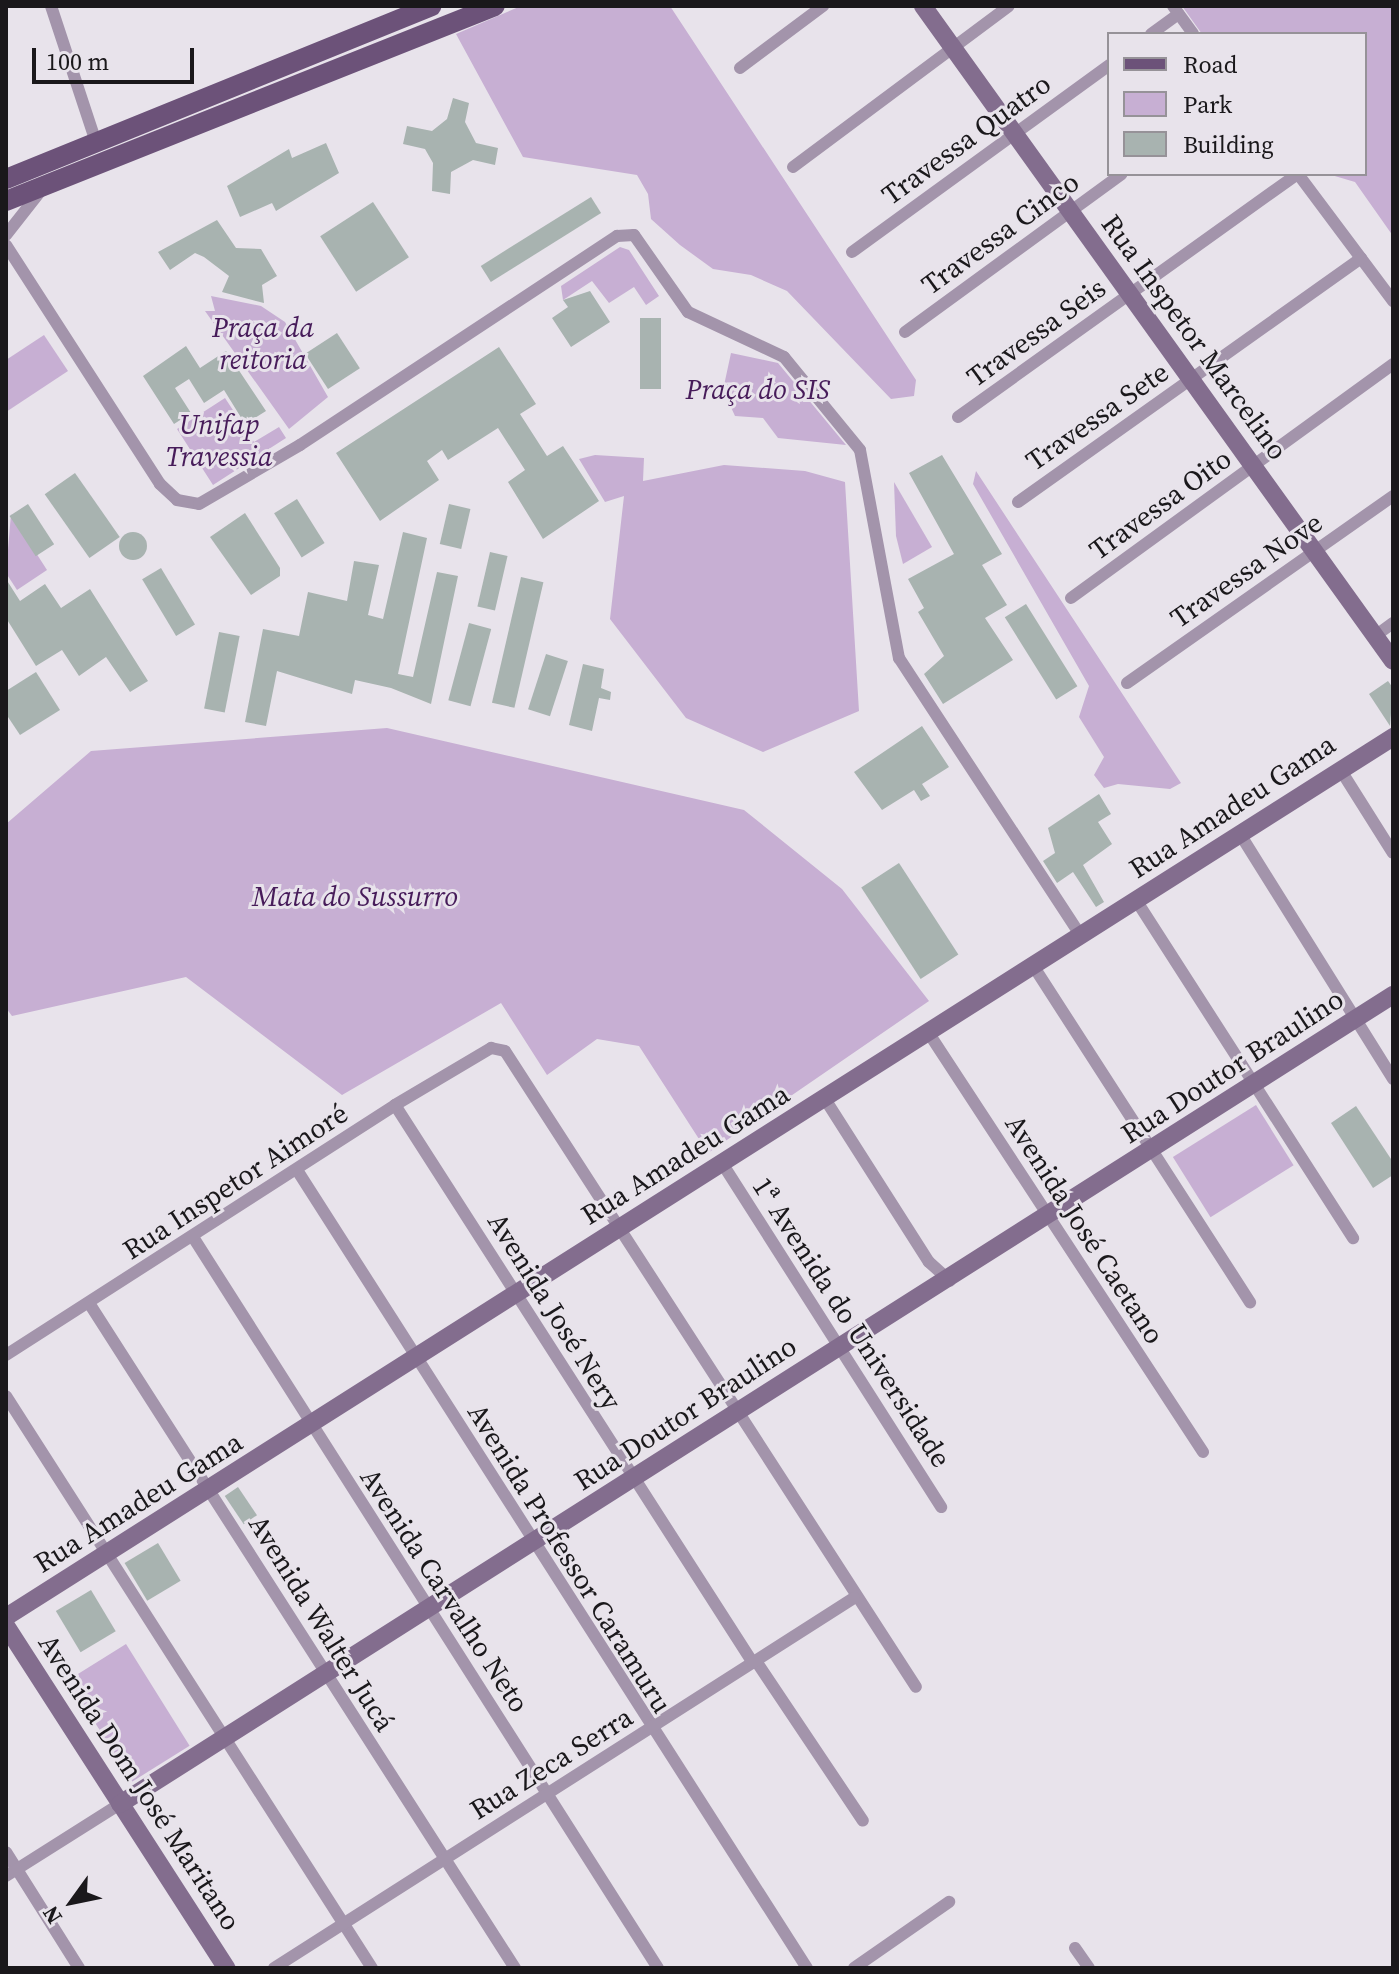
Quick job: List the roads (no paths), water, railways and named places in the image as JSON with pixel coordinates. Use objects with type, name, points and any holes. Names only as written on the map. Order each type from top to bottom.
[{"type":"main road","points":[[6,179],[431,6]]},
{"type":"main road","points":[[6,201],[495,6]]},
{"type":"street","points":[[51,6],[96,142]]},
{"type":"street","points":[[740,68],[823,6]]},
{"type":"street","name":"Rua Inspetor Marcelino","points":[[923,6],[1393,661]]},
{"type":"street","points":[[793,167],[1009,6]]},
{"type":"street","points":[[1153,32],[1176,10],[1192,32]]},
{"type":"street","name":"Travessa Quatro","points":[[852,252],[1107,66]]},
{"type":"street","name":"Travessa Cinco","points":[[905,332],[1119,176]]},
{"type":"street","name":"Travessa Seis","points":[[958,417],[1295,176]]},
{"type":"street","points":[[1300,176],[1393,301]]},
{"type":"street","points":[[6,235],[45,185]]},
{"type":"street","points":[[6,245],[160,484],[177,500],[199,504],[288,453],[617,236],[634,235],[688,312],[784,357],[860,450],[899,658],[1081,936]]},
{"type":"street","name":"Travessa Sete","points":[[1018,502],[1361,258]]},
{"type":"street","name":"Travessa Oito","points":[[1071,598],[1393,364]]},
{"type":"street","name":"Travessa Nove","points":[[1127,683],[1393,496]]},
{"type":"street","points":[[1375,636],[1393,623]]},
{"type":"street","name":"Rua Amadeu Gama","points":[[6,1617],[416,1360],[1393,737]]},
{"type":"street","points":[[1340,769],[1393,853]]},
{"type":"street","points":[[1240,834],[1393,1079]]},
{"type":"street","points":[[1136,900],[1353,1238]]},
{"type":"street","points":[[1034,967],[1250,1302]]},
{"type":"street","name":"Rua Doutor Braulino","points":[[11,1872],[223,1741],[840,1347],[1050,1219],[1393,995]]},
{"type":"street","name":"Avenida José Caetano","points":[[928,1032],[1203,1452]]},
{"type":"street","name":"Rua Inspetor Aimoré","points":[[6,1355],[395,1105],[491,1048],[511,1056],[621,1227]]},
{"type":"street","points":[[825,1099],[929,1262],[950,1281]]},
{"type":"street","name":"Avenida José Nery","points":[[395,1105],[518,1294],[633,1481],[863,1821]]},
{"type":"street","name":"1ª Avenida do Universidade","points":[[722,1163],[941,1507]]},
{"type":"street","name":"Avenida Professor Caramuru","points":[[297,1170],[650,1729],[807,1968]]},
{"type":"street","points":[[621,1227],[854,1598],[916,1687]]},
{"type":"street","name":"Avenida Carvalho Neto","points":[[193,1237],[658,1968]]},
{"type":"street","name":"Avenida Walter Jucá","points":[[89,1303],[515,1968]]},
{"type":"street","points":[[6,1396],[105,1557],[372,1968]]},
{"type":"street","name":"Rua Zeca Serra","points":[[274,1968],[854,1598]]},
{"type":"street","name":"Avenida Dom José Maritano","points":[[6,1626],[226,1968]]},
{"type":"street","points":[[6,1852],[11,1872],[79,1968]]},
{"type":"street","points":[[854,1968],[949,1902]]},
{"type":"street","points":[[1075,1948],[1089,1968]]},
{"type":"park label","name":"Praça da reitoria","points":[[263,343]]},
{"type":"park label","name":"Praça do SIS","points":[[758,389]]},
{"type":"park label","name":"Unifap Travessia","points":[[219,440]]},
{"type":"park label","name":"Mata do Sussurro","points":[[355,896]]}]
